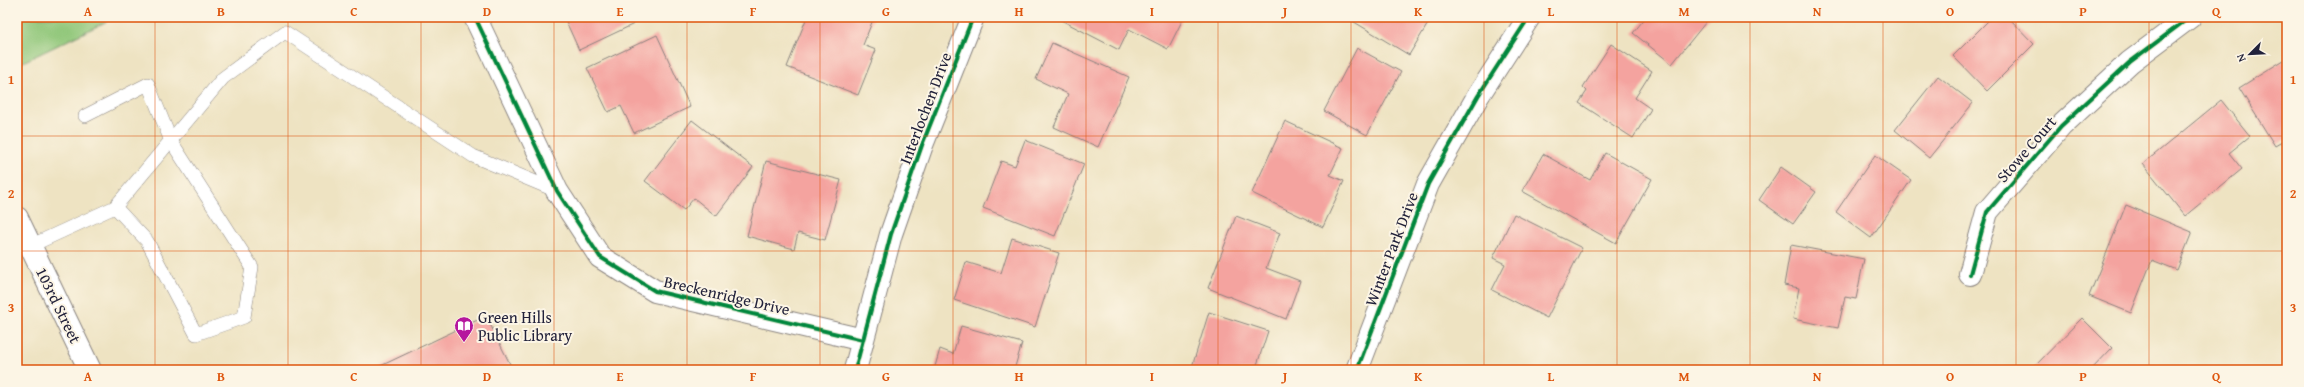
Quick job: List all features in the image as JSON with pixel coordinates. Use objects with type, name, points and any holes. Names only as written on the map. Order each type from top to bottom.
[{"type":"street","name":"Breckenridge Drive","points":[[475,17],[557,191],[600,257],[655,291],[863,340]]},
{"type":"street","name":"Interlochen Drive","points":[[855,370],[890,234],[922,145],[973,17]]},
{"type":"street","name":"Winter Park Drive","points":[[1357,370],[1428,184],[1478,96],[1529,17]]},
{"type":"street","name":"Stowe Court","points":[[1970,274],[1987,212],[2061,126],[2130,62],[2190,17]]},
{"type":"street","name":"103rd Street","points":[[17,218],[90,370]]},
{"type":"lane","points":[[30,246],[115,207],[223,78],[285,32],[473,156],[557,191]]},
{"type":"lane","points":[[85,116],[148,84],[170,141],[252,267],[244,317],[196,334],[147,241],[115,207]]},
{"type":"green space","points":[[17,17],[116,17],[17,65]]},
{"type":"building","points":[[564,17],[630,17],[634,24],[579,50]]},
{"type":"building","points":[[807,17],[874,17],[863,45],[876,50],[858,95],[787,67]]},
{"type":"building","points":[[1062,17],[1184,17],[1168,49],[1129,29],[1119,50],[1061,20]]},
{"type":"building","points":[[1346,17],[1432,17],[1409,55]]},
{"type":"building","points":[[1646,17],[1710,17],[1672,64],[1633,33]]},
{"type":"building","points":[[1992,17],[2008,17],[2034,44],[1987,91],[1953,56]]},
{"type":"building","points":[[657,35],[690,107],[634,133],[621,106],[608,112],[587,68]]},
{"type":"building","points":[[1052,43],[1129,77],[1098,147],[1054,127],[1068,94],[1036,79]]},
{"type":"building","points":[[1611,44],[1652,71],[1635,98],[1651,109],[1633,138],[1579,103],[1587,91],[1583,87]]},
{"type":"building","points":[[1357,48],[1401,72],[1367,135],[1324,111]]},
{"type":"building","points":[[2287,58],[2287,139],[2275,146],[2239,88]]},
{"type":"building","points":[[1938,76],[1973,103],[1929,158],[1895,130]]},
{"type":"building","points":[[2221,100],[2250,136],[2229,153],[2242,169],[2185,216],[2143,164]]},
{"type":"building","points":[[692,120],[753,167],[716,216],[694,198],[684,210],[645,181]]},
{"type":"building","points":[[1285,121],[1343,148],[1330,175],[1344,181],[1323,227],[1252,193]]},
{"type":"building","points":[[1025,140],[1084,164],[1055,236],[983,208],[1001,161],[1015,166]]},
{"type":"building","points":[[1605,153],[1652,179],[1616,243],[1522,191],[1543,154],[1590,180]]},
{"type":"building","points":[[1875,155],[1911,180],[1871,238],[1836,212]]},
{"type":"building","points":[[766,161],[841,180],[825,240],[798,233],[794,249],[747,236]]},
{"type":"building","points":[[1781,167],[1816,192],[1793,224],[1759,200]]},
{"type":"building","points":[[2126,205],[2192,232],[2177,270],[2152,260],[2131,313],[2089,296]]},
{"type":"building","points":[[1514,214],[1582,248],[1547,318],[1492,290],[1505,264],[1493,258]]},
{"type":"building","points":[[1236,216],[1280,233],[1266,268],[1300,281],[1286,319],[1208,288]]},
{"type":"building","points":[[1012,238],[1059,253],[1035,327],[954,300],[966,262],[1001,273]]},
{"type":"building","points":[[1791,245],[1864,259],[1856,299],[1845,297],[1838,328],[1793,319],[1799,288],[1784,285]]},
{"type":"building","points":[[1209,312],[1268,331],[1256,368],[1262,370],[1191,370]]},
{"type":"building","name":"Green Hills Public Library","points":[[486,316],[513,370],[372,370]]},
{"type":"building","points":[[2082,318],[2112,348],[2091,370],[2031,370]]},
{"type":"building","points":[[961,326],[1022,343],[1014,370],[934,370],[940,349],[953,354]]},
{"type":"cycle path","points":[[475,17],[557,191],[600,257],[655,291],[863,340]]},
{"type":"cycle path","points":[[855,370],[891,234],[922,145],[973,17]]},
{"type":"cycle path","points":[[1357,370],[1428,184],[1478,96],[1529,17]]},
{"type":"cycle path","points":[[1970,274],[1987,212],[2061,126],[2130,62],[2190,17]]},
{"type":"place","name":"Green Hills Public Library","points":[[464,343]]}]
